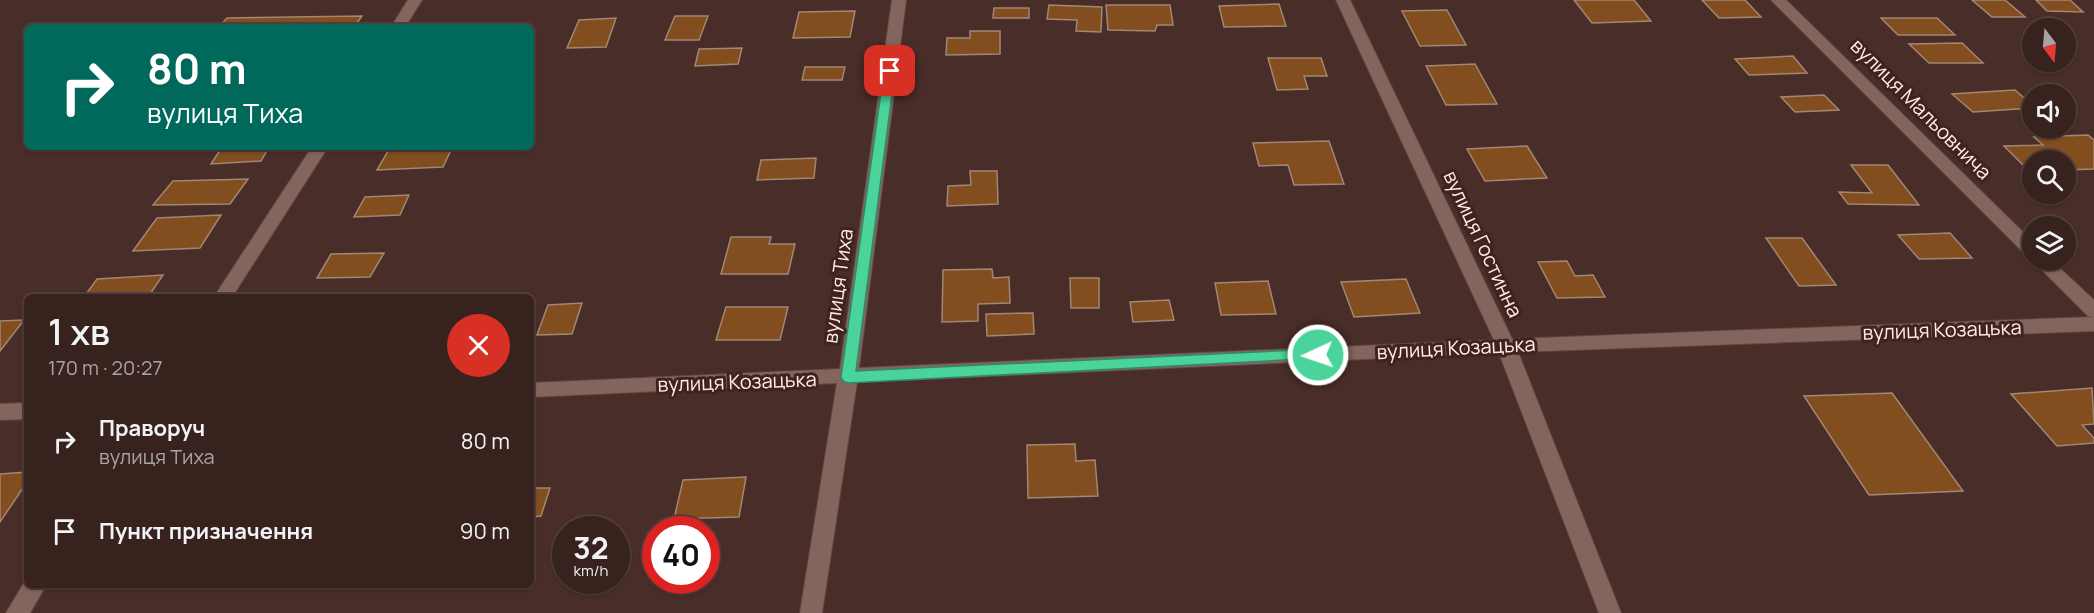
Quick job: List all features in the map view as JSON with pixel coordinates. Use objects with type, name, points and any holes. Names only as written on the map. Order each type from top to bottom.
[{"type":"street","points":[[400,24],[415,0]]},
{"type":"street","name":"вулиця Тиха","points":[[811,613],[848,377],[899,0]]},
{"type":"street","name":"вулиця Гостинна","points":[[1343,0],[1506,346],[1610,613]]},
{"type":"street","name":"вулиця Мальовнича","points":[[1778,0],[2022,241]]},
{"type":"street","points":[[225,294],[318,150]]},
{"type":"street","points":[[2051,270],[2094,311]]},
{"type":"street","name":"вулиця Козацька","points":[[534,390],[1506,346],[2094,324]]},
{"type":"street","points":[[0,412],[24,411]]},
{"type":"street","points":[[17,613],[33,588]]},
{"type":"building","points":[[1574,0],[1634,0],[1651,21],[1592,23]]},
{"type":"building","points":[[1702,0],[1745,0],[1761,17],[1719,18]]},
{"type":"building","points":[[1972,0],[2005,0],[2025,17],[1992,17]]},
{"type":"building","points":[[2036,0],[2070,0],[2083,12],[2047,11]]},
{"type":"building","points":[[1279,4],[1286,26],[1224,27],[1219,6]]},
{"type":"building","points":[[1049,5],[1102,7],[1101,32],[1076,31],[1077,20],[1047,19]]},
{"type":"building","points":[[1106,5],[1170,5],[1173,25],[1157,25],[1155,31],[1108,30]]},
{"type":"building","points":[[994,8],[1029,8],[1029,18],[993,18]]},
{"type":"building","points":[[1447,10],[1466,45],[1420,46],[1402,11]]},
{"type":"building","points":[[855,11],[850,37],[793,38],[799,12]]},
{"type":"building","points":[[362,16],[356,24],[222,24],[227,18]]},
{"type":"building","points":[[675,16],[708,16],[699,40],[665,40]]},
{"type":"building","points":[[616,18],[606,47],[567,48],[579,20]]},
{"type":"building","points":[[1881,18],[1937,18],[1955,35],[1898,35]]},
{"type":"building","points":[[970,31],[1000,31],[1000,54],[946,55],[947,38],[970,38]]},
{"type":"building","points":[[1962,43],[1983,63],[1929,63],[1909,44]]},
{"type":"building","points":[[742,48],[738,64],[695,66],[699,49]]},
{"type":"building","points":[[1793,56],[1807,73],[1749,75],[1735,59]]},
{"type":"building","points":[[1268,58],[1321,58],[1327,76],[1304,76],[1308,89],[1277,90]]},
{"type":"building","points":[[1475,64],[1497,104],[1446,105],[1426,66]]},
{"type":"building","points":[[805,67],[845,67],[842,80],[802,80]]},
{"type":"building","points":[[2015,90],[2022,96],[2022,109],[1973,112],[1952,94]]},
{"type":"building","points":[[1824,95],[1839,110],[1795,112],[1781,97]]},
{"type":"building","points":[[2076,135],[2088,135],[2094,140],[2094,169],[2076,170],[2076,150],[2022,150],[2022,164],[2004,146],[2043,145],[2035,138],[2076,138]]},
{"type":"building","points":[[1329,141],[1344,184],[1294,185],[1288,165],[1259,166],[1253,143]]},
{"type":"building","points":[[1527,146],[1547,178],[1485,181],[1467,149]]},
{"type":"building","points":[[220,150],[267,150],[261,161],[211,164]]},
{"type":"building","points":[[451,150],[443,167],[377,170],[388,151]]},
{"type":"building","points":[[816,158],[814,178],[757,180],[761,160]]},
{"type":"building","points":[[1851,165],[1888,165],[1919,205],[1848,204],[1839,192],[1872,193]]},
{"type":"building","points":[[970,171],[997,171],[998,204],[947,206],[948,186],[971,185]]},
{"type":"building","points":[[248,179],[230,204],[153,205],[173,181]]},
{"type":"building","points":[[409,195],[400,215],[354,217],[365,197]]},
{"type":"building","points":[[221,215],[200,248],[133,251],[157,218]]},
{"type":"building","points":[[1950,233],[1972,258],[1919,259],[1898,235]]},
{"type":"building","points":[[731,237],[771,237],[769,244],[795,244],[788,274],[721,274]]},
{"type":"building","points":[[1766,238],[1802,238],[1836,285],[1799,286]]},
{"type":"building","points":[[384,253],[370,277],[317,278],[331,254]]},
{"type":"building","points":[[1567,261],[1575,276],[1593,275],[1605,297],[1557,298],[1538,262]]},
{"type":"building","points":[[992,269],[993,278],[1009,277],[1010,303],[978,304],[978,321],[942,322],[943,270]]},
{"type":"building","points":[[163,275],[150,294],[86,294],[97,279]]},
{"type":"building","points":[[1070,278],[1099,278],[1099,308],[1071,308]]},
{"type":"building","points":[[1406,279],[1420,313],[1354,317],[1341,282]]},
{"type":"building","points":[[1268,281],[1276,314],[1221,315],[1215,283]]},
{"type":"building","points":[[1169,300],[1174,320],[1133,322],[1130,302]]},
{"type":"building","points":[[582,303],[572,334],[537,335],[548,305]]},
{"type":"building","points":[[726,307],[788,307],[780,340],[716,340]]},
{"type":"building","points":[[1033,313],[1034,334],[987,336],[986,314]]},
{"type":"building","points":[[24,320],[0,351],[0,321]]},
{"type":"building","points":[[2092,388],[2094,424],[2082,425],[2094,438],[2094,443],[2057,446],[2011,394]]},
{"type":"building","points":[[1892,393],[1963,491],[1869,495],[1804,396]]},
{"type":"building","points":[[1075,444],[1076,461],[1095,460],[1098,496],[1028,498],[1027,445]]},
{"type":"building","points":[[24,472],[24,486],[0,522],[0,474]]},
{"type":"building","points":[[746,477],[739,517],[675,516],[683,480]]},
{"type":"building","points":[[534,488],[550,488],[541,516],[534,517]]},
{"type":"route","points":[[890,71],[848,377],[1318,355]]}]
